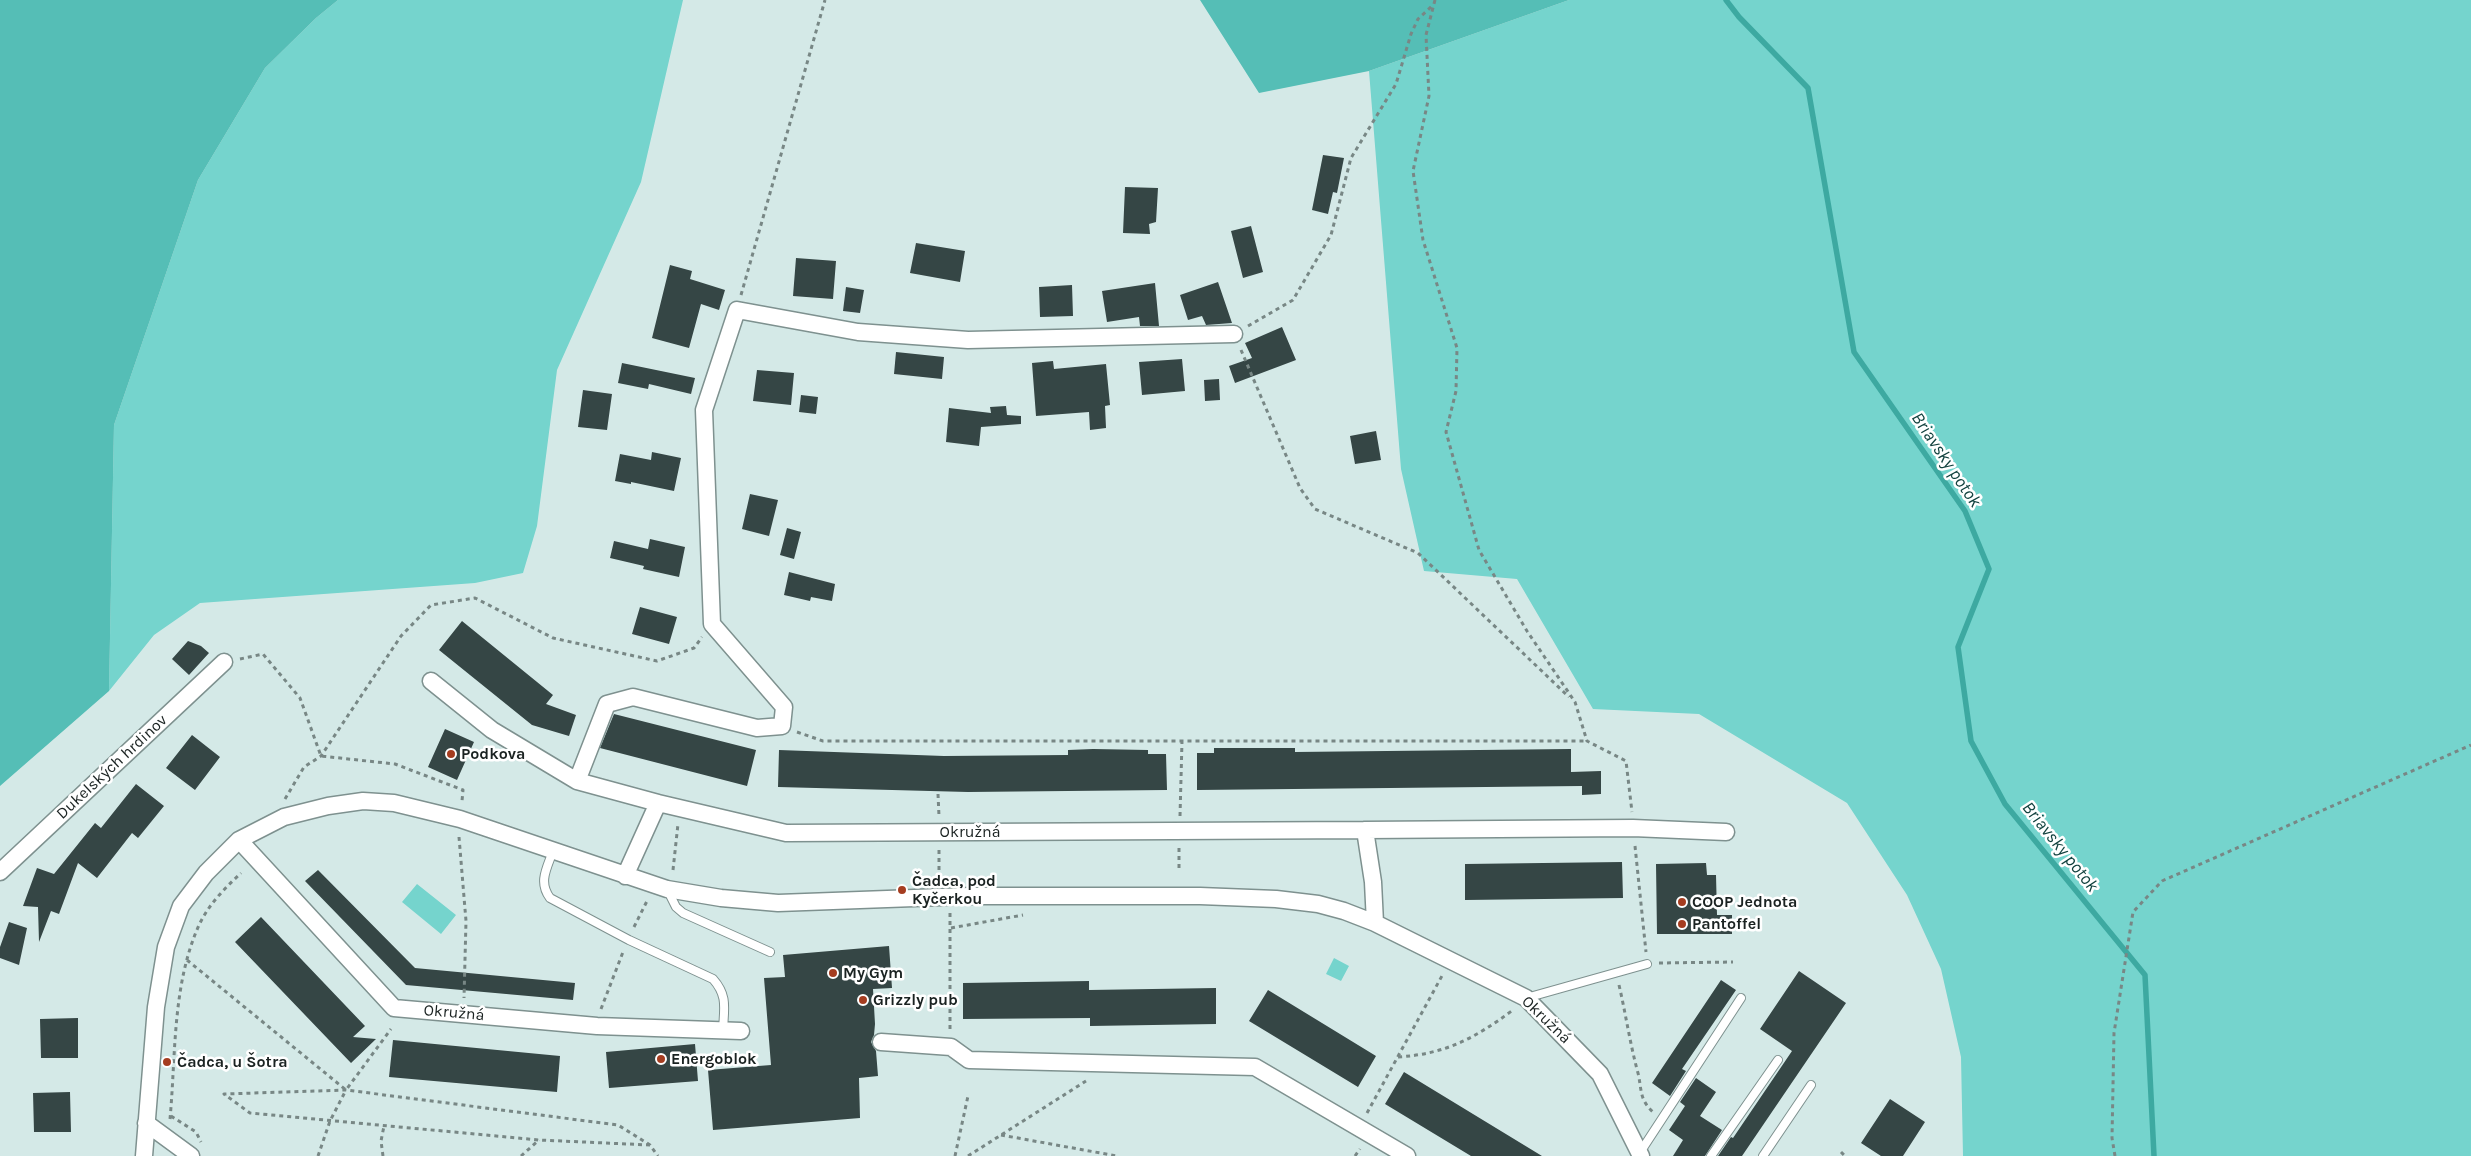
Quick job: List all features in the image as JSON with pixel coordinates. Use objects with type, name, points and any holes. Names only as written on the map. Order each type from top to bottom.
[{"type":"street","points":[[577,781],[607,704],[633,697],[757,728],[782,726],[784,707],[712,624],[704,410],[737,310],[858,332],[968,340],[1234,334]]},
{"type":"street","name":"Dukelských hrdinov","points":[[0,872],[224,662]]},
{"type":"street","name":"Okružná","points":[[431,681],[492,730],[577,781],[658,803],[786,833],[1633,828],[1726,832]]},
{"type":"street","name":"Okružná","points":[[144,1156],[156,1008],[166,947],[181,906],[206,873],[239,840],[284,817],[328,806],[363,802],[394,803],[460,819],[667,889],[721,898],[778,903],[949,897],[1200,896],[1276,899],[1318,904],[1344,911],[1375,923],[1526,998],[1600,1074],[1640,1155]]},
{"type":"street","points":[[625,876],[658,803]]},
{"type":"street","points":[[1365,830],[1373,882],[1375,923]]},
{"type":"street","name":"Okružná","points":[[239,840],[394,1008],[597,1026],[741,1031]]},
{"type":"street","points":[[881,1042],[950,1047],[969,1060],[1255,1067],[1407,1156]]},
{"type":"street","points":[[146,1123],[191,1156]]},
{"type":"lane","points":[[552,851],[543,881],[544,889],[550,898],[629,940],[714,979],[723,990],[723,1030]]},
{"type":"lane","points":[[667,889],[676,907],[683,913],[770,952]]},
{"type":"lane","points":[[1526,998],[1647,964]]},
{"type":"lane","points":[[1640,1155],[1741,998]]},
{"type":"lane","points":[[1711,1156],[1778,1060]]},
{"type":"lane","points":[[1763,1156],[1811,1085]]},
{"type":"path","points":[[737,310],[825,0]]},
{"type":"path","points":[[1435,0],[1426,35],[1429,96],[1413,171],[1423,240],[1457,348],[1456,391],[1446,432],[1479,550],[1527,631],[1575,702],[1587,741]]},
{"type":"path","points":[[1434,5],[1418,19],[1411,34],[1396,84],[1350,158],[1331,236],[1293,300],[1234,334],[1300,488],[1315,509],[1418,553],[1575,702]]},
{"type":"path","points":[[284,817],[285,799],[294,781],[304,768],[321,756],[402,636],[431,605],[475,598],[553,638],[657,661],[694,648],[712,624]]},
{"type":"path","points":[[224,662],[263,654],[300,698],[321,756]]},
{"type":"path","points":[[782,726],[823,741],[1587,741],[1626,761],[1647,964],[1733,962]]},
{"type":"path","points":[[1179,868],[1182,741]]},
{"type":"path","points":[[2115,1156],[2112,1138],[2114,1033],[2133,912],[2162,881],[2471,745]]},
{"type":"path","points":[[321,756],[394,764],[463,790],[459,842],[466,921],[464,998]]},
{"type":"path","points":[[673,870],[680,808]]},
{"type":"path","points":[[168,1138],[178,1010],[186,960],[201,922],[220,893],[241,873]]},
{"type":"path","points":[[949,897],[950,1047]]},
{"type":"path","points":[[597,1026],[599,1013],[648,898]]},
{"type":"path","points":[[950,928],[1027,914]]},
{"type":"path","points":[[186,960],[346,1090]]},
{"type":"path","points":[[1616,972],[1638,1075],[1639,1091],[1649,1109],[1661,1120]]},
{"type":"path","points":[[1368,1110],[1443,974]]},
{"type":"path","points":[[1397,1056],[1434,1052],[1463,1043],[1502,1019],[1526,998]]},
{"type":"path","points":[[318,1156],[330,1121],[346,1090],[391,1029]]},
{"type":"path","points":[[968,1156],[1079,1087]]},
{"type":"path","points":[[650,1145],[539,1140],[250,1113],[224,1094],[346,1090],[618,1125],[650,1145],[658,1156]]},
{"type":"path","points":[[955,1156],[968,1096]]},
{"type":"path","points":[[383,1156],[381,1141],[384,1126]]},
{"type":"path","points":[[1000,1135],[1118,1156]]},
{"type":"path","points":[[521,1156],[539,1140]]},
{"type":"path","points":[[1355,1156],[1360,1151]]},
{"type":"path","points":[[1841,1152],[1845,1156]]},
{"type":"shaded area","points":[[0,0],[338,0],[316,18],[265,68],[198,180],[114,425],[109,691],[0,786]]},
{"type":"shaded area","points":[[338,0],[683,0],[641,182],[557,370],[537,526],[523,573],[475,583],[200,603],[154,635],[109,691],[114,425],[198,180],[265,68],[316,18]]},
{"type":"shaded area","points":[[1200,0],[1569,0],[1369,71],[1259,93]]},
{"type":"shaded area","points":[[1569,0],[2471,0],[2471,1156],[1963,1156],[1961,1057],[1941,969],[1907,895],[1847,803],[1699,714],[1593,709],[1517,579],[1424,571],[1401,469],[1369,71]]},
{"type":"shaded area","points":[[417,884],[456,915],[441,934],[402,902]]},
{"type":"shaded area","points":[[1334,958],[1349,966],[1341,981],[1326,974]]},
{"type":"building","points":[[1323,155],[1344,158],[1337,193],[1333,192],[1328,214],[1312,210]]},
{"type":"building","points":[[1125,187],[1158,188],[1156,222],[1149,224],[1150,234],[1123,233]]},
{"type":"building","points":[[1251,226],[1263,272],[1243,278],[1231,231]]},
{"type":"building","points":[[916,243],[965,251],[960,282],[910,273]]},
{"type":"building","points":[[796,258],[836,261],[833,299],[793,296]]},
{"type":"building","points":[[670,265],[692,271],[690,279],[725,290],[719,310],[701,304],[689,348],[652,338]]},
{"type":"building","points":[[1218,282],[1232,323],[1206,325],[1202,316],[1188,320],[1180,295]]},
{"type":"building","points":[[1155,283],[1159,326],[1140,326],[1139,317],[1107,322],[1102,291]]},
{"type":"building","points":[[1072,285],[1073,316],[1040,317],[1039,287]]},
{"type":"building","points":[[846,287],[864,290],[860,313],[843,311]]},
{"type":"building","points":[[1282,327],[1296,360],[1235,383],[1229,366],[1252,358],[1245,343]]},
{"type":"building","points":[[896,352],[944,357],[942,379],[894,374]]},
{"type":"building","points":[[1182,359],[1185,391],[1142,395],[1139,362]]},
{"type":"building","points":[[1053,361],[1054,369],[1106,364],[1110,405],[1105,406],[1106,428],[1090,430],[1089,412],[1036,416],[1032,363]]},
{"type":"building","points":[[622,363],[695,378],[691,394],[649,384],[648,389],[618,383]]},
{"type":"building","points":[[757,370],[794,373],[791,405],[753,401]]},
{"type":"building","points":[[1219,379],[1220,400],[1205,401],[1204,380]]},
{"type":"building","points":[[583,390],[612,394],[607,430],[578,427]]},
{"type":"building","points":[[801,395],[818,397],[816,414],[799,412]]},
{"type":"building","points":[[1006,406],[1007,415],[1021,416],[1021,424],[981,427],[979,446],[946,442],[949,408],[991,413],[990,407]]},
{"type":"building","points":[[1376,431],[1381,460],[1355,464],[1350,436]]},
{"type":"building","points":[[652,452],[681,458],[674,491],[631,482],[631,484],[615,481],[620,454],[651,460]]},
{"type":"building","points":[[750,494],[778,500],[769,536],[742,529]]},
{"type":"building","points":[[787,528],[801,532],[794,559],[780,555]]},
{"type":"building","points":[[650,539],[685,547],[679,577],[643,569],[644,566],[610,558],[614,541],[648,549]]},
{"type":"building","points":[[789,572],[835,584],[832,601],[811,597],[810,601],[784,595]]},
{"type":"building","points":[[640,607],[677,617],[669,644],[632,634]]},
{"type":"building","points":[[462,621],[553,695],[546,704],[576,715],[569,736],[532,725],[439,650]]},
{"type":"building","points":[[188,641],[201,646],[209,653],[189,675],[172,659]]},
{"type":"building","points":[[614,714],[756,750],[747,786],[600,748]]},
{"type":"building","name":"Podkova","points":[[445,729],[474,742],[457,780],[428,767]]},
{"type":"building","points":[[192,735],[220,757],[195,790],[166,768]]},
{"type":"building","points":[[1214,748],[1295,748],[1295,752],[1571,749],[1571,772],[1601,771],[1601,794],[1582,795],[1582,786],[1197,790],[1197,753],[1214,753]]},
{"type":"building","points":[[779,750],[944,756],[1068,755],[1068,750],[1148,750],[1148,754],[1166,754],[1167,790],[968,792],[778,787]]},
{"type":"building","points":[[136,784],[164,806],[138,838],[132,833],[97,878],[78,863],[59,914],[51,911],[39,942],[38,907],[23,906],[37,868],[54,874],[95,823],[101,828]]},
{"type":"building","points":[[1622,862],[1623,898],[1465,900],[1465,864]]},
{"type":"building","name":"COOP Jednota","points":[[1706,863],[1707,875],[1716,875],[1717,915],[1732,915],[1732,934],[1657,934],[1656,864]]},
{"type":"building","points":[[318,870],[415,968],[575,983],[573,1000],[406,985],[305,881]]},
{"type":"building","points":[[261,917],[365,1026],[353,1037],[376,1039],[351,1063],[235,942]]},
{"type":"building","points":[[9,922],[27,928],[19,965],[0,958],[0,947]]},
{"type":"building","points":[[889,946],[892,988],[873,989],[875,1024],[871,1042],[876,1051],[878,1076],[859,1078],[860,1118],[713,1130],[708,1070],[771,1065],[764,978],[785,977],[783,955]]},
{"type":"building","points":[[1799,971],[1846,1003],[1742,1156],[1718,1156],[1731,1137],[1733,1138],[1792,1051],[1760,1029]]},
{"type":"building","points":[[1721,980],[1736,990],[1682,1069],[1686,1071],[1670,1096],[1652,1083]]},
{"type":"building","points":[[1089,981],[1089,990],[1216,988],[1216,1024],[1090,1026],[1090,1018],[963,1019],[963,983]]},
{"type":"building","points":[[1268,990],[1376,1056],[1358,1087],[1249,1021]]},
{"type":"building","points":[[78,1018],[78,1058],[41,1058],[40,1019]]},
{"type":"building","points":[[393,1040],[560,1056],[557,1092],[389,1077]]},
{"type":"building","name":"Energoblok","points":[[695,1044],[698,1081],[609,1088],[606,1052]]},
{"type":"building","points":[[1404,1072],[1542,1156],[1471,1156],[1385,1104]]},
{"type":"building","points":[[1696,1078],[1716,1092],[1700,1116],[1722,1130],[1705,1156],[1673,1156],[1683,1140],[1669,1130],[1685,1106],[1680,1102]]},
{"type":"building","points":[[70,1092],[71,1132],[34,1132],[33,1093]]},
{"type":"building","points":[[1890,1099],[1925,1122],[1903,1156],[1881,1156],[1861,1143]]},
{"type":"waterway","name":"Briavsky potok","points":[[1726,0],[1739,17],[1808,88],[1854,352],[1965,511],[1989,569],[1958,647],[1971,741],[2005,804],[2145,975],[2154,1156]]},
{"type":"place","name":"Podkova","points":[[451,754]]},
{"type":"place","name":"Čadca, pod Kyčerkou","points":[[902,890]]},
{"type":"place","name":"COOP Jednota","points":[[1682,902]]},
{"type":"place","name":"Pantoffel","points":[[1682,924]]},
{"type":"place","name":"My Gym","points":[[833,973]]},
{"type":"place","name":"Grizzly pub","points":[[863,1000]]},
{"type":"place","name":"Energoblok","points":[[661,1059]]},
{"type":"place","name":"Čadca, u Šotra","points":[[167,1062]]}]
